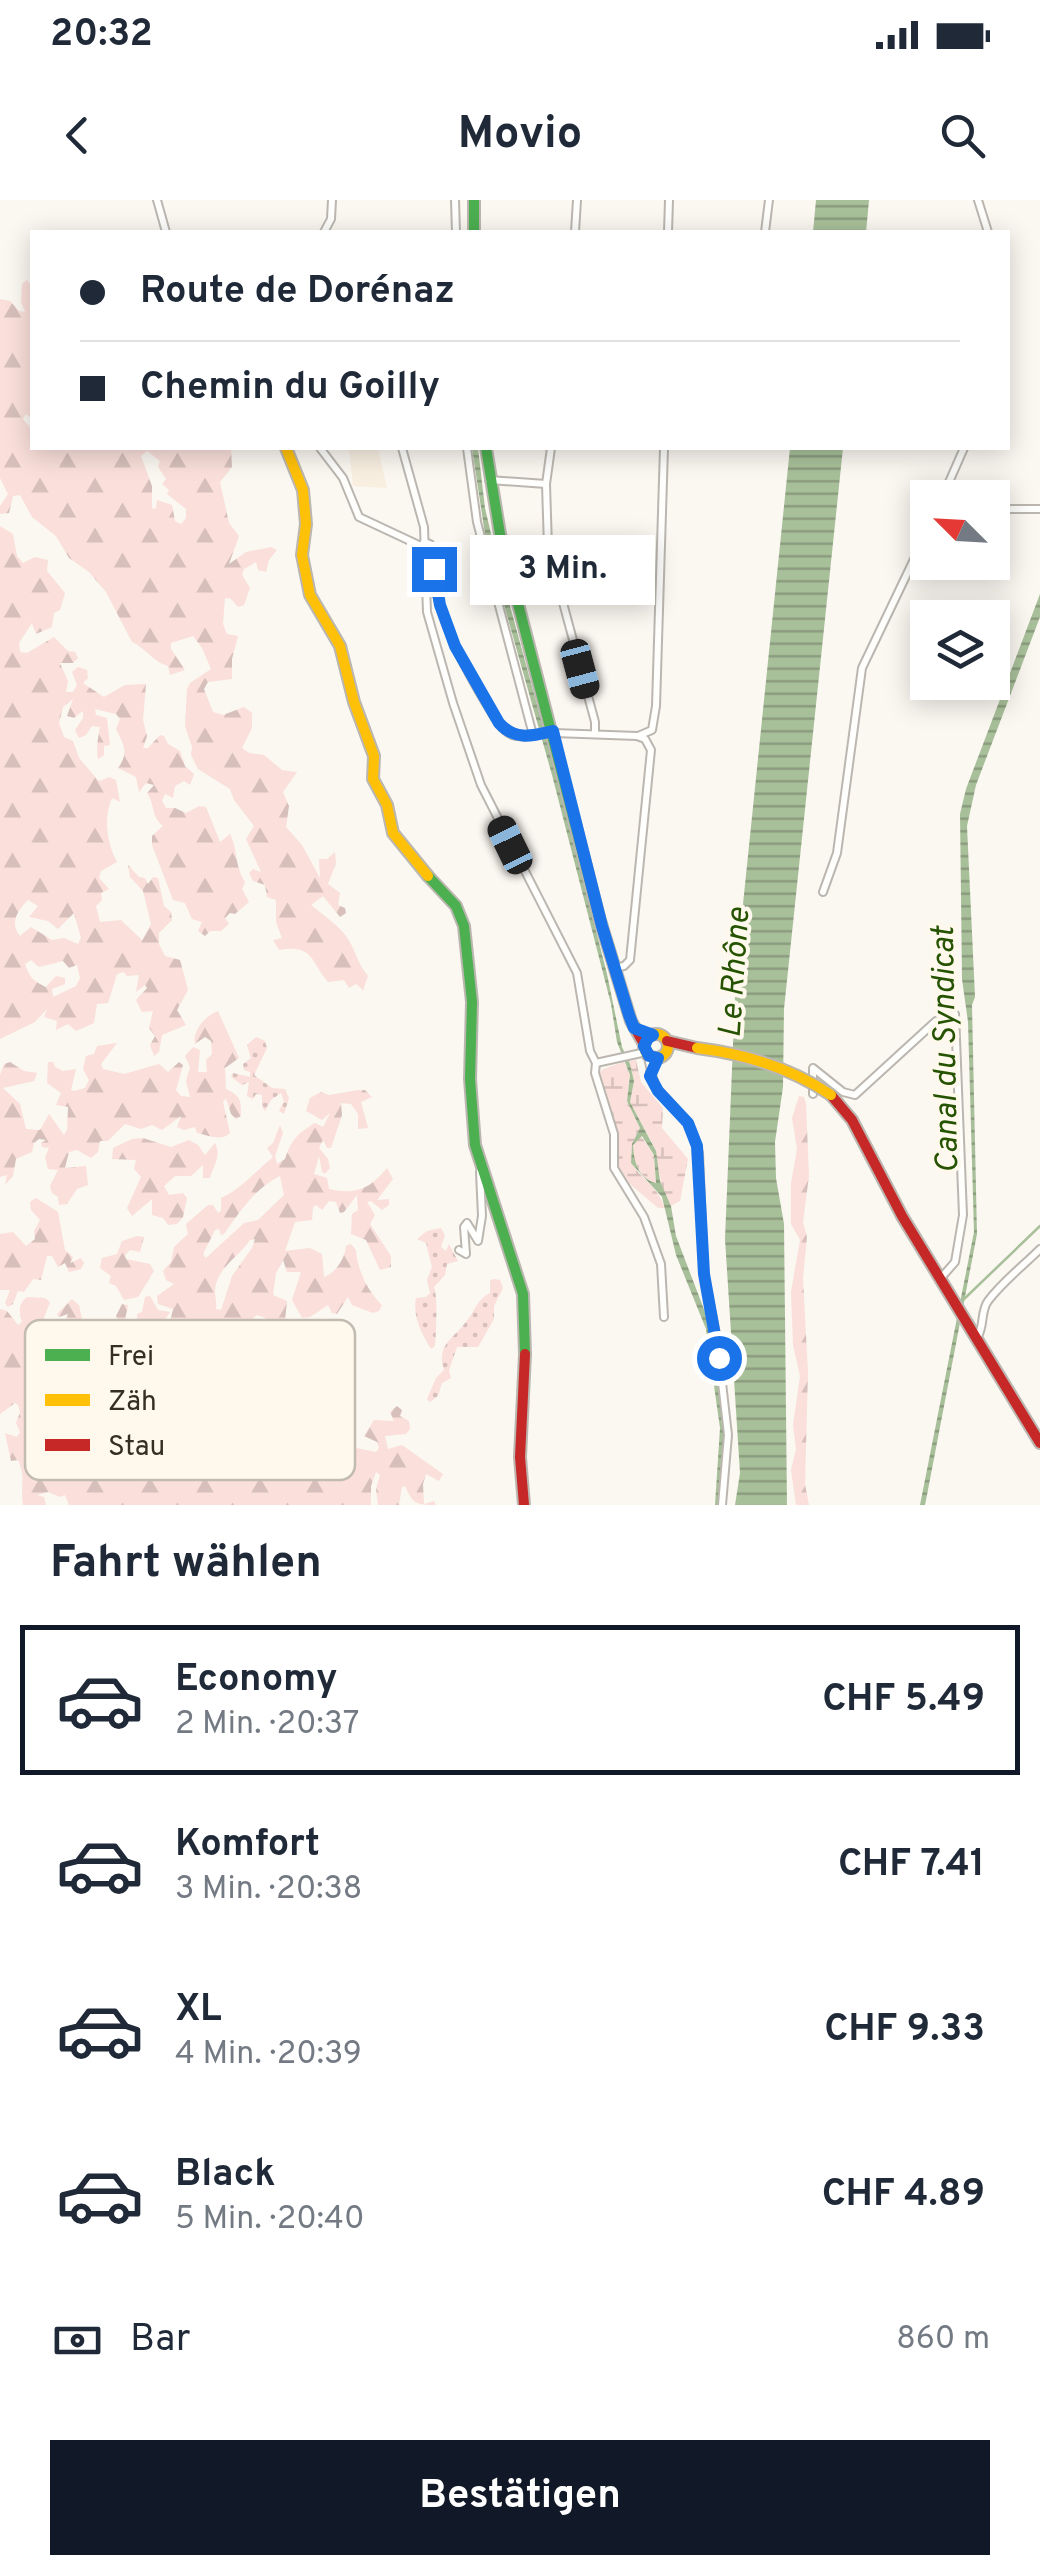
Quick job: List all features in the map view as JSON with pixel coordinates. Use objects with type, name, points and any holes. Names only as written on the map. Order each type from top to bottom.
[{"type":"main road","points":[[474,200],[474,230]]},
{"type":"main road","points":[[287,450],[300,478],[305,504],[302,555],[310,595],[340,646],[354,702],[372,747],[374,780],[387,805],[393,833],[408,855],[456,906],[464,926],[474,1036],[470,1078],[479,1163],[522,1288],[526,1378],[520,1457],[524,1505]]},
{"type":"main road","points":[[486,450],[500,534],[614,968],[634,1028],[652,1049],[724,1052],[787,1072],[831,1095],[852,1120],[902,1216],[1040,1443]]},
{"type":"street","points":[[158,200],[166,230]]},
{"type":"street","points":[[325,230],[331,219],[332,200]]},
{"type":"street","points":[[455,200],[456,230]]},
{"type":"street","points":[[575,230],[577,200]]},
{"type":"street","points":[[668,230],[669,200]]},
{"type":"street","points":[[766,230],[769,200]]},
{"type":"street","points":[[978,200],[987,230]]},
{"type":"street","points":[[322,450],[343,478],[358,517],[430,544],[443,615],[470,677],[508,733],[523,737],[552,732],[637,736],[650,732],[654,724],[664,450]]},
{"type":"street","points":[[403,450],[422,516],[425,604],[453,703],[481,785],[576,974],[590,1051],[596,1062],[595,1074],[614,1139],[614,1166],[645,1219],[662,1267],[664,1317]]},
{"type":"street","points":[[467,450],[477,522],[534,734]]},
{"type":"street","points":[[551,450],[546,484],[548,547],[595,734]]},
{"type":"street","points":[[950,480],[963,450]]},
{"type":"street","points":[[489,480],[546,484]]},
{"type":"street","points":[[1010,509],[1040,508]]},
{"type":"street","points":[[824,892],[840,832],[862,668],[910,568]]},
{"type":"street","points":[[614,968],[630,960],[651,754],[648,741],[637,736]]},
{"type":"street","points":[[813,1094],[812,1068],[843,1092],[855,1095],[936,1021],[955,1014],[963,1216],[955,1262],[940,1279]]},
{"type":"street","points":[[596,1062],[614,1061],[652,1049],[650,1073],[658,1091],[688,1123],[699,1153],[704,1274],[717,1338],[728,1441],[722,1505]]},
{"type":"street","points":[[459,1250],[467,1252],[467,1223],[478,1240],[482,1216],[479,1163]]},
{"type":"street","points":[[974,1335],[983,1328],[983,1312],[989,1300],[1040,1249]]},
{"type":"shaded area","points":[[349,450],[378,450],[387,488],[353,486]]},
{"type":"green space","points":[[27,280],[30,417],[26,414],[23,419],[30,428],[30,450],[231,450],[232,467],[220,482],[229,523],[239,536],[229,564],[246,552],[271,547],[277,550],[266,572],[258,570],[256,562],[244,569],[242,575],[250,588],[244,605],[238,607],[225,598],[223,624],[227,634],[238,636],[232,679],[208,682],[204,689],[213,712],[223,715],[244,707],[252,713],[252,728],[242,748],[264,755],[282,770],[297,772],[283,792],[289,806],[286,827],[302,845],[320,878],[319,859],[327,859],[335,852],[336,863],[328,884],[340,893],[338,905],[346,913],[340,917],[323,896],[311,905],[348,939],[368,976],[363,990],[356,984],[349,988],[344,980],[328,982],[305,952],[279,950],[273,940],[282,938],[276,922],[276,900],[267,897],[265,885],[253,881],[249,873],[253,869],[261,872],[246,839],[254,826],[230,789],[198,769],[191,755],[185,726],[187,689],[211,669],[193,636],[171,643],[185,670],[170,675],[168,666],[132,642],[106,592],[89,572],[69,558],[56,536],[32,517],[20,495],[13,496],[9,513],[0,514],[8,494],[0,478],[0,299],[25,312],[22,284]],"holes":[[[147,451],[160,461],[158,467],[166,479],[162,484],[169,490],[167,494],[186,509],[181,524],[175,521],[172,505],[157,500],[156,509],[152,508],[152,486],[141,456]]]},
{"type":"green space","points":[[0,526],[13,534],[17,556],[23,563],[35,557],[48,560],[47,571],[65,593],[60,610],[54,613],[52,627],[36,634],[32,623],[19,643],[20,652],[27,653],[54,637],[68,651],[75,652],[78,658],[73,663],[60,663],[68,681],[66,692],[73,692],[77,685],[72,672],[78,667],[87,670],[88,678],[83,683],[104,697],[125,685],[146,684],[143,720],[147,736],[143,748],[164,736],[168,744],[180,751],[185,766],[194,774],[190,785],[184,781],[175,786],[173,798],[165,794],[162,801],[166,808],[186,813],[206,807],[220,842],[230,834],[245,882],[242,889],[249,902],[225,918],[229,924],[221,931],[210,931],[205,936],[198,931],[202,922],[192,919],[185,903],[173,900],[152,845],[152,836],[163,826],[147,793],[154,785],[146,783],[139,792],[136,777],[118,768],[124,753],[116,729],[120,719],[116,714],[95,709],[96,715],[107,718],[110,745],[104,746],[104,755],[98,759],[100,727],[92,726],[79,738],[75,730],[83,711],[74,718],[67,716],[73,699],[63,707],[59,723],[64,737],[73,741],[79,758],[97,779],[116,780],[120,802],[112,798],[108,814],[109,839],[117,862],[101,871],[99,878],[109,889],[101,893],[102,900],[96,906],[100,922],[121,920],[142,940],[151,924],[143,891],[130,877],[128,865],[148,884],[153,877],[158,878],[164,906],[171,912],[172,920],[159,933],[159,944],[165,956],[180,960],[188,990],[177,1010],[186,1025],[162,1035],[159,1052],[154,1056],[150,1045],[155,1036],[149,1028],[153,1011],[142,1012],[136,1000],[147,988],[145,985],[136,992],[139,975],[127,976],[124,972],[117,974],[108,1003],[97,1004],[94,1023],[76,1031],[68,1024],[56,1030],[57,1021],[44,1017],[47,1009],[35,1022],[0,1039]],"holes":[[[28,900],[38,906],[29,917],[48,921],[58,929],[74,913],[81,938],[78,944],[64,938],[52,940],[31,927],[20,936],[15,922]],[[31,960],[39,967],[63,961],[69,968],[77,965],[80,978],[76,986],[53,997],[52,989],[65,984],[65,978],[56,976],[46,987],[42,985],[27,969],[25,964]]]},
{"type":"green space","points":[[218,1011],[239,1058],[225,1068],[226,1089],[237,1096],[241,1106],[241,1116],[236,1119],[226,1098],[223,1102],[230,1133],[219,1137],[197,1133],[195,1127],[184,1130],[177,1127],[181,1116],[162,1130],[152,1125],[141,1129],[125,1124],[108,1141],[100,1141],[98,1152],[91,1158],[77,1150],[69,1152],[65,1168],[86,1166],[88,1185],[77,1189],[67,1204],[59,1205],[50,1186],[58,1170],[48,1169],[45,1157],[49,1148],[42,1147],[46,1140],[39,1139],[32,1152],[16,1159],[13,1176],[5,1185],[7,1175],[0,1177],[0,1075],[4,1064],[10,1062],[24,1071],[37,1073],[34,1081],[3,1088],[20,1104],[26,1129],[40,1130],[49,1114],[64,1135],[68,1107],[56,1105],[61,1093],[47,1083],[48,1062],[63,1071],[76,1069],[71,1090],[85,1088],[89,1080],[83,1069],[86,1056],[94,1054],[97,1046],[117,1043],[101,1064],[103,1069],[124,1074],[159,1064],[168,1072],[179,1062],[183,1065],[176,1090],[181,1096],[190,1097],[186,1081],[190,1067],[185,1056],[193,1047],[200,1050],[198,1072],[207,1072],[211,1041],[205,1037],[195,1044],[195,1039],[200,1024]]},
{"type":"green space","points":[[256,1037],[265,1041],[267,1048],[254,1075],[272,1088],[285,1089],[289,1098],[284,1114],[279,1111],[284,1101],[281,1093],[265,1111],[262,1095],[256,1094],[253,1099],[247,1096],[249,1082],[242,1085],[231,1077],[233,1073],[250,1077],[243,1064],[251,1058],[247,1045]]},
{"type":"green space","points":[[636,1060],[641,1082],[663,1108],[662,1128],[688,1159],[680,1201],[671,1206],[662,1187],[654,1146],[630,1102],[634,1081],[629,1061]]},
{"type":"green space","points":[[624,1062],[630,1075],[627,1101],[640,1128],[633,1144],[633,1165],[665,1208],[658,1208],[624,1179],[618,1167],[618,1146],[598,1075],[603,1069]]},
{"type":"green space","points":[[365,1090],[372,1097],[361,1102],[368,1128],[358,1129],[358,1114],[351,1104],[341,1103],[342,1115],[331,1148],[323,1140],[319,1148],[330,1168],[325,1174],[322,1172],[319,1156],[314,1174],[327,1178],[329,1189],[349,1191],[370,1184],[387,1168],[393,1179],[377,1200],[389,1199],[389,1205],[382,1210],[367,1202],[375,1215],[370,1224],[391,1256],[391,1267],[380,1270],[366,1240],[351,1234],[352,1214],[358,1210],[357,1195],[344,1212],[340,1213],[336,1202],[329,1201],[322,1210],[313,1207],[312,1220],[295,1222],[285,1251],[310,1248],[322,1254],[324,1277],[336,1269],[346,1246],[351,1244],[364,1279],[382,1305],[379,1311],[373,1313],[352,1305],[348,1297],[337,1314],[328,1305],[302,1318],[292,1300],[301,1272],[287,1272],[283,1260],[276,1273],[273,1295],[287,1301],[285,1320],[267,1320],[257,1315],[251,1320],[170,1320],[173,1309],[158,1304],[157,1296],[174,1284],[166,1280],[163,1271],[171,1262],[174,1247],[188,1234],[186,1224],[208,1205],[213,1205],[218,1213],[221,1211],[221,1198],[273,1157],[267,1148],[280,1125],[283,1133],[275,1156],[277,1164],[285,1159],[304,1130],[315,1123],[323,1127],[330,1113],[322,1120],[306,1111],[310,1098],[321,1092],[329,1095]],"holes":[[[280,1176],[284,1195],[258,1220],[244,1223],[206,1258],[203,1254],[215,1230],[224,1234],[255,1194]],[[255,1239],[232,1276],[221,1310],[216,1309],[219,1276]]]},
{"type":"green space","points":[[799,1096],[804,1097],[806,1104],[809,1176],[803,1222],[807,1237],[803,1278],[808,1373],[805,1484],[809,1505],[796,1505],[791,1470],[800,1376],[793,1345],[791,1292],[800,1240],[791,1224],[791,1183],[797,1149],[792,1118]]},
{"type":"green space","points":[[641,1136],[654,1155],[656,1183],[641,1173],[636,1163],[633,1145]]},
{"type":"green space","points":[[143,1138],[171,1147],[189,1140],[205,1155],[215,1143],[217,1148],[210,1178],[203,1178],[203,1165],[191,1176],[175,1176],[164,1186],[169,1195],[183,1193],[187,1198],[183,1217],[177,1224],[168,1225],[163,1218],[152,1215],[152,1199],[132,1216],[127,1208],[141,1177],[134,1169],[136,1160],[112,1159],[113,1148]]},
{"type":"green space","points":[[36,1198],[58,1212],[65,1250],[73,1257],[70,1263],[81,1258],[84,1263],[81,1269],[69,1272],[65,1263],[58,1267],[52,1256],[47,1256],[41,1280],[33,1279],[24,1292],[18,1291],[8,1307],[5,1303],[10,1290],[0,1290],[0,1234],[13,1232],[26,1246],[35,1239],[34,1231],[40,1220],[31,1210],[30,1202]]},
{"type":"green space","points":[[441,1228],[445,1235],[441,1247],[446,1251],[449,1244],[458,1261],[447,1264],[445,1275],[434,1287],[436,1333],[431,1349],[419,1326],[415,1305],[416,1298],[430,1293],[427,1280],[432,1267],[426,1243],[417,1239],[427,1231]]},
{"type":"green space","points":[[144,1237],[140,1252],[130,1250],[126,1259],[150,1264],[154,1271],[138,1297],[124,1300],[116,1286],[109,1283],[111,1276],[100,1268],[102,1258],[117,1254],[122,1241]]},
{"type":"green space","points":[[493,1279],[500,1280],[503,1288],[494,1306],[494,1319],[478,1347],[457,1347],[449,1370],[451,1378],[442,1383],[438,1396],[430,1402],[427,1399],[436,1378],[444,1370],[444,1348],[490,1293]]},
{"type":"green space","points":[[150,1296],[158,1310],[170,1312],[165,1320],[137,1320],[145,1297]]},
{"type":"green space","points":[[27,1297],[50,1302],[43,1320],[25,1320],[25,1480],[355,1480],[355,1448],[376,1452],[377,1442],[364,1436],[374,1420],[394,1421],[390,1412],[397,1406],[402,1410],[400,1416],[409,1421],[410,1429],[406,1434],[385,1436],[388,1449],[402,1445],[443,1474],[439,1481],[426,1474],[423,1484],[424,1504],[434,1501],[436,1505],[424,1505],[416,1502],[405,1486],[399,1505],[378,1505],[376,1489],[380,1475],[376,1472],[371,1505],[69,1505],[65,1495],[48,1492],[37,1495],[44,1497],[46,1505],[23,1505],[20,1466],[18,1460],[11,1461],[5,1433],[17,1437],[20,1432],[16,1423],[18,1405],[15,1403],[0,1414],[0,1309],[7,1311],[18,1325],[22,1322],[20,1308]]},
{"type":"green space","points":[[72,1299],[79,1305],[86,1320],[66,1320],[68,1314],[57,1314]]},
{"type":"green space","points":[[122,1304],[128,1305],[125,1320],[118,1320]]},
{"type":"water","points":[[816,200],[869,200],[866,230],[813,230]]},
{"type":"water","points":[[472,450],[478,450],[495,551],[560,789],[622,1047],[630,1064],[634,1081],[630,1102],[656,1151],[676,1236],[713,1333],[726,1447],[719,1505],[715,1505],[720,1428],[706,1329],[676,1255],[662,1197],[631,1163],[632,1144],[640,1128],[627,1101],[630,1075],[617,1042],[611,1004],[486,541]],"holes":[[[642,1136],[654,1155],[656,1183],[645,1177],[634,1157],[633,1145]]]},
{"type":"water","name":"Le Rhône","points":[[790,450],[843,450],[784,1009],[783,1087],[775,1142],[784,1224],[787,1505],[735,1505],[740,1473],[725,1239],[736,972]]},
{"type":"water","name":"Canal du Syndicat","points":[[1040,594],[1040,617],[1010,696],[1010,673]]},
{"type":"water","name":"Canal du Syndicat","points":[[1000,700],[1008,700],[976,785],[967,826],[975,997],[972,1005],[977,1234],[925,1505],[920,1505],[974,1232],[968,1022],[962,979],[960,814]]},
{"type":"waterway","points":[[962,1301],[1040,1226]]},
{"type":"traffic: fast","points":[[474,200],[474,230]]},
{"type":"traffic: fast","points":[[486,450],[500,534],[599,917]]},
{"type":"traffic: fast","points":[[428,876],[456,906],[464,926],[472,1002],[470,1079],[475,1145],[523,1294],[525,1354]]},
{"type":"traffic: slow","points":[[287,450],[303,490],[306,524],[302,555],[310,595],[340,646],[354,702],[374,756],[373,779],[387,805],[393,833],[428,876]]},
{"type":"traffic: slow","points":[[656,1034],[668,1046],[656,1058],[644,1046],[656,1034]]},
{"type":"traffic: slow","points":[[697,1048],[767,1064],[831,1095]]},
{"type":"traffic: jam","points":[[599,917],[631,1021],[644,1044]]},
{"type":"traffic: jam","points":[[667,1041],[697,1048]]},
{"type":"traffic: jam","points":[[831,1095],[852,1120],[902,1216],[1040,1443]]},
{"type":"traffic: jam","points":[[524,1505],[520,1457],[525,1354]]},
{"type":"route","points":[[434,569],[440,605],[455,646],[499,723],[508,733],[520,736],[553,731],[602,926],[629,1015],[634,1028],[653,1035],[644,1046],[649,1056],[658,1058],[650,1076],[658,1091],[688,1123],[695,1138],[704,1274],[719,1358]]}]
